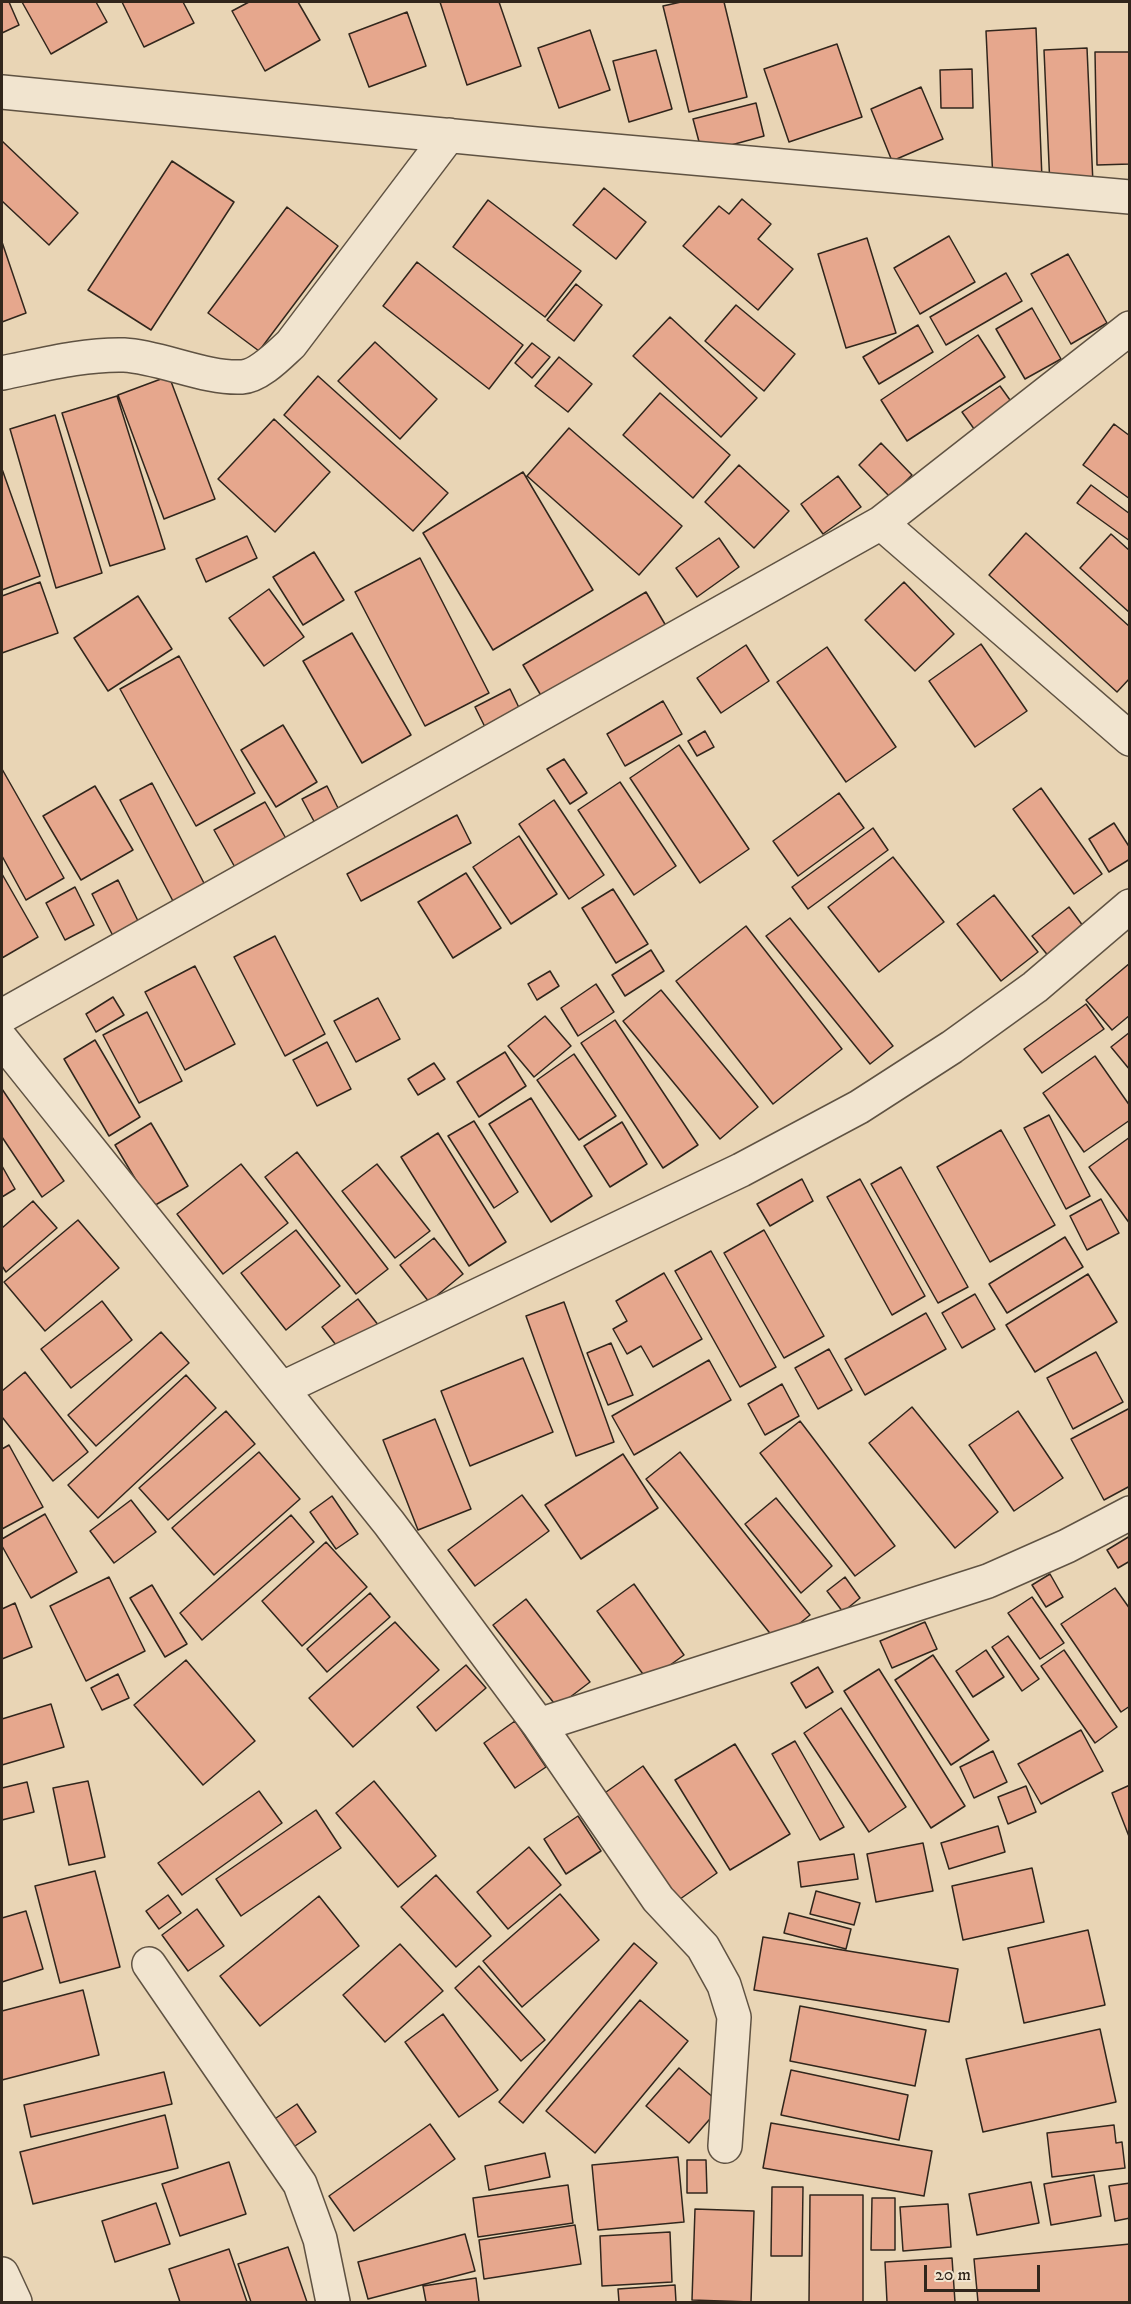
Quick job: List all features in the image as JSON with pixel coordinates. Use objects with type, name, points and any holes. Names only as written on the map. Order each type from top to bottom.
[{"type":"street","points":[[2,92],[1130,197]]},
{"type":"street","points":[[2,373],[88,356],[127,355],[215,374],[244,377],[271,363],[291,344],[449,135]]},
{"type":"street","points":[[2,1016],[881,523],[1130,328]]},
{"type":"street","points":[[881,523],[1130,739]]},
{"type":"street","points":[[283,1388],[741,1170],[859,1107],[952,1047],[1035,987],[1130,906]]},
{"type":"street","points":[[2,1040],[389,1523],[539,1725],[658,1899],[703,1947],[724,1985],[734,2017],[725,2146]]},
{"type":"street","points":[[539,1725],[988,1581],[1067,1546],[1130,1513]]},
{"type":"street","points":[[149,1964],[300,2184],[320,2239],[333,2302]]},
{"type":"street","points":[[2,2274],[15,2302]]},
{"type":"building","points":[[2,2],[9,2],[19,25],[2,33]]},
{"type":"building","points":[[22,2],[96,2],[107,22],[51,54]]},
{"type":"building","points":[[122,2],[183,2],[194,23],[144,47]]},
{"type":"building","points":[[249,2],[298,2],[320,40],[265,71],[232,11]]},
{"type":"building","points":[[440,2],[499,2],[521,66],[467,85]]},
{"type":"building","points":[[681,2],[724,2],[747,97],[689,112],[663,6]]},
{"type":"building","points":[[407,12],[426,66],[369,87],[349,34]]},
{"type":"building","points":[[1036,28],[1042,179],[993,181],[986,31]]},
{"type":"building","points":[[590,30],[610,90],[559,108],[538,48]]},
{"type":"building","points":[[837,44],[862,117],[789,142],[764,69]]},
{"type":"building","points":[[1087,48],[1093,184],[1050,187],[1044,50]]},
{"type":"building","points":[[656,50],[672,109],[629,122],[613,61]]},
{"type":"building","points":[[1095,52],[1130,52],[1130,164],[1097,165]]},
{"type":"building","points":[[972,69],[973,108],[941,108],[940,70]]},
{"type":"building","points":[[921,87],[943,139],[892,161],[871,109]]},
{"type":"building","points":[[756,103],[764,136],[702,153],[693,119]]},
{"type":"building","points":[[2,141],[78,213],[49,245],[2,201]]},
{"type":"building","points":[[172,161],[234,202],[151,330],[88,290]]},
{"type":"building","points":[[604,188],[646,222],[616,259],[573,225]]},
{"type":"building","points":[[742,199],[771,224],[758,239],[793,269],[758,310],[683,246],[719,206],[729,214]]},
{"type":"building","points":[[488,200],[581,271],[545,317],[453,247]]},
{"type":"building","points":[[287,207],[338,246],[259,351],[208,313]]},
{"type":"building","points":[[949,236],[975,282],[920,314],[894,268]]},
{"type":"building","points":[[867,238],[896,333],[846,348],[818,254]]},
{"type":"building","points":[[2,242],[26,313],[2,322]]},
{"type":"building","points":[[1068,254],[1107,323],[1071,344],[1031,274]]},
{"type":"building","points":[[417,262],[523,345],[489,389],[383,306]]},
{"type":"building","points":[[1006,273],[1022,301],[946,345],[930,317]]},
{"type":"building","points":[[576,284],[602,305],[574,341],[547,320]]},
{"type":"building","points":[[736,305],[795,354],[764,391],[705,341]]},
{"type":"building","points":[[1032,308],[1061,359],[1025,379],[996,329]]},
{"type":"building","points":[[670,317],[757,398],[721,437],[633,356]]},
{"type":"building","points":[[918,325],[933,352],[879,384],[863,357]]},
{"type":"building","points":[[978,335],[1005,377],[907,441],[881,400]]},
{"type":"building","points":[[375,342],[437,399],[400,439],[338,381]]},
{"type":"building","points":[[532,343],[550,357],[532,378],[515,363]]},
{"type":"building","points":[[559,357],[592,384],[568,412],[535,386]]},
{"type":"building","points":[[169,376],[215,499],[164,519],[118,395]]},
{"type":"building","points":[[318,376],[448,493],[413,531],[284,415]]},
{"type":"building","points":[[1000,386],[1015,407],[977,433],[962,412]]},
{"type":"building","points":[[660,393],[730,455],[693,498],[623,435]]},
{"type":"building","points":[[117,396],[165,549],[110,566],[62,413]]},
{"type":"building","points":[[55,415],[102,573],[56,588],[10,429]]},
{"type":"building","points":[[274,419],[330,472],[275,532],[218,479]]},
{"type":"building","points":[[1114,424],[1130,436],[1130,499],[1083,465]]},
{"type":"building","points":[[569,428],[682,526],[639,575],[527,476]]},
{"type":"building","points":[[881,443],[912,475],[890,497],[859,465]]},
{"type":"building","points":[[739,465],[789,511],[754,548],[705,502]]},
{"type":"building","points":[[2,469],[40,576],[2,590]]},
{"type":"building","points":[[523,472],[593,590],[493,650],[423,533]]},
{"type":"building","points":[[838,476],[861,507],[823,534],[801,504]]},
{"type":"building","points":[[1091,485],[1130,514],[1130,541],[1077,503]]},
{"type":"building","points":[[1026,533],[1130,627],[1130,678],[1117,692],[989,575]]},
{"type":"building","points":[[1111,534],[1130,551],[1130,613],[1080,568]]},
{"type":"building","points":[[247,536],[257,558],[206,582],[196,559]]},
{"type":"building","points":[[719,538],[739,567],[697,597],[676,568]]},
{"type":"building","points":[[314,552],[344,600],[303,625],[273,577]]},
{"type":"building","points":[[420,558],[489,693],[425,726],[355,592]]},
{"type":"building","points":[[40,582],[58,633],[2,653],[2,596]]},
{"type":"building","points":[[904,582],[954,634],[915,671],[865,620]]},
{"type":"building","points":[[269,589],[304,637],[264,666],[229,618]]},
{"type":"building","points":[[646,592],[669,631],[546,704],[523,665]]},
{"type":"building","points":[[138,596],[172,649],[108,691],[74,638]]},
{"type":"building","points":[[352,633],[411,735],[362,763],[303,661]]},
{"type":"building","points":[[981,644],[1027,711],[975,747],[929,681]]},
{"type":"building","points":[[746,645],[769,681],[721,713],[697,678]]},
{"type":"building","points":[[827,647],[896,747],[846,782],[777,682]]},
{"type":"building","points":[[179,656],[255,793],[196,826],[120,689]]},
{"type":"building","points":[[510,689],[524,718],[489,735],[475,707]]},
{"type":"building","points":[[663,701],[682,734],[625,766],[607,734]]},
{"type":"building","points":[[283,725],[317,782],[276,807],[241,750]]},
{"type":"building","points":[[705,731],[714,747],[697,756],[688,741]]},
{"type":"building","points":[[679,745],[749,849],[700,883],[630,778]]},
{"type":"building","points":[[564,759],[587,793],[570,804],[547,769]]},
{"type":"building","points":[[2,769],[64,878],[26,900],[2,856]]},
{"type":"building","points":[[620,782],[676,866],[634,895],[578,810]]},
{"type":"building","points":[[152,783],[206,887],[174,903],[120,800]]},
{"type":"building","points":[[95,786],[133,850],[81,880],[43,816]]},
{"type":"building","points":[[327,786],[340,812],[316,825],[302,799]]},
{"type":"building","points":[[1041,788],[1102,874],[1074,894],[1013,809]]},
{"type":"building","points":[[839,793],[864,828],[798,876],[773,841]]},
{"type":"building","points":[[554,800],[604,875],[569,899],[519,824]]},
{"type":"building","points":[[265,802],[292,849],[241,878],[214,830]]},
{"type":"building","points":[[457,815],[471,843],[361,901],[347,874]]},
{"type":"building","points":[[1114,823],[1130,848],[1130,859],[1109,872],[1089,839]]},
{"type":"building","points":[[873,828],[888,850],[808,909],[792,887]]},
{"type":"building","points":[[519,836],[557,894],[511,924],[473,867]]},
{"type":"building","points":[[893,857],[944,922],[879,972],[828,907]]},
{"type":"building","points":[[466,873],[501,928],[453,958],[418,902]]},
{"type":"building","points":[[2,874],[38,937],[2,958]]},
{"type":"building","points":[[118,880],[140,925],[114,938],[92,894]]},
{"type":"building","points":[[75,887],[94,925],[65,940],[46,903]]},
{"type":"building","points":[[613,889],[648,944],[616,963],[582,908]]},
{"type":"building","points":[[994,895],[1038,952],[1001,981],[957,924]]},
{"type":"building","points":[[1069,907],[1086,930],[1050,958],[1032,936]]},
{"type":"building","points":[[790,918],[893,1046],[870,1064],[766,936]]},
{"type":"building","points":[[746,926],[842,1049],[773,1104],[676,981]]},
{"type":"building","points":[[275,936],[325,1034],[285,1056],[234,957]]},
{"type":"building","points":[[651,950],[664,971],[625,996],[612,975]]},
{"type":"building","points":[[1130,963],[1130,1015],[1112,1030],[1086,1000]]},
{"type":"building","points":[[195,966],[235,1044],[185,1070],[145,992]]},
{"type":"building","points":[[550,971],[559,986],[537,1000],[528,984]]},
{"type":"building","points":[[596,984],[614,1012],[578,1036],[561,1008]]},
{"type":"building","points":[[661,990],[758,1107],[720,1139],[623,1021]]},
{"type":"building","points":[[113,997],[124,1015],[96,1032],[86,1014]]},
{"type":"building","points":[[378,998],[400,1039],[356,1062],[334,1021]]},
{"type":"building","points":[[1086,1004],[1104,1029],[1042,1073],[1024,1049]]},
{"type":"building","points":[[147,1012],[182,1081],[139,1103],[103,1035]]},
{"type":"building","points":[[545,1016],[571,1046],[534,1077],[508,1046]]},
{"type":"building","points":[[615,1020],[698,1145],[663,1168],[581,1043]]},
{"type":"building","points":[[1130,1032],[1130,1070],[1111,1047]]},
{"type":"building","points":[[95,1040],[140,1117],[109,1136],[64,1059]]},
{"type":"building","points":[[327,1042],[351,1089],[317,1106],[293,1060]]},
{"type":"building","points":[[505,1052],[526,1086],[479,1117],[457,1082]]},
{"type":"building","points":[[574,1054],[616,1116],[579,1140],[537,1080]]},
{"type":"building","points":[[1095,1056],[1130,1106],[1130,1120],[1084,1152],[1043,1093]]},
{"type":"building","points":[[434,1063],[445,1079],[418,1095],[408,1079]]},
{"type":"building","points":[[2,1089],[64,1181],[42,1197],[2,1137]]},
{"type":"building","points":[[531,1098],[592,1196],[551,1222],[489,1124]]},
{"type":"building","points":[[1049,1115],[1090,1196],[1066,1209],[1024,1128]]},
{"type":"building","points":[[474,1121],[518,1192],[494,1208],[448,1136]]},
{"type":"building","points":[[622,1122],[647,1164],[610,1187],[584,1146]]},
{"type":"building","points":[[151,1123],[188,1186],[152,1207],[115,1145]]},
{"type":"building","points":[[1001,1130],[1055,1225],[990,1262],[937,1167]]},
{"type":"building","points":[[438,1133],[506,1242],[469,1266],[401,1157]]},
{"type":"building","points":[[1130,1137],[1130,1224],[1089,1167]]},
{"type":"building","points":[[297,1152],[388,1269],[356,1294],[265,1177]]},
{"type":"building","points":[[241,1164],[288,1223],[223,1274],[177,1214]]},
{"type":"building","points":[[377,1164],[430,1231],[395,1258],[342,1191]]},
{"type":"building","points":[[2,1166],[15,1189],[2,1197]]},
{"type":"building","points":[[901,1167],[968,1287],[938,1303],[871,1184]]},
{"type":"building","points":[[802,1179],[813,1201],[770,1226],[757,1204]]},
{"type":"building","points":[[860,1179],[925,1296],[892,1315],[827,1197]]},
{"type":"building","points":[[1101,1199],[1119,1233],[1087,1250],[1070,1216]]},
{"type":"building","points":[[33,1201],[57,1228],[6,1272],[2,1266],[2,1228]]},
{"type":"building","points":[[78,1220],[119,1268],[45,1331],[4,1282]]},
{"type":"building","points":[[296,1230],[340,1286],[286,1330],[241,1273]]},
{"type":"building","points":[[764,1230],[824,1336],[784,1358],[724,1253]]},
{"type":"building","points":[[1065,1237],[1083,1267],[1007,1313],[989,1284]]},
{"type":"building","points":[[434,1238],[463,1274],[429,1302],[400,1265]]},
{"type":"building","points":[[711,1251],[776,1367],[740,1387],[675,1271]]},
{"type":"building","points":[[664,1273],[702,1339],[653,1367],[641,1346],[627,1354],[613,1329],[627,1321],[616,1301]]},
{"type":"building","points":[[1088,1274],[1117,1322],[1035,1372],[1006,1325]]},
{"type":"building","points":[[975,1294],[995,1329],[962,1348],[942,1313]]},
{"type":"building","points":[[358,1299],[379,1326],[343,1354],[322,1327]]},
{"type":"building","points":[[102,1301],[132,1340],[71,1388],[41,1349]]},
{"type":"building","points":[[564,1302],[614,1442],[576,1456],[526,1316]]},
{"type":"building","points":[[926,1313],[946,1349],[865,1395],[845,1359]]},
{"type":"building","points":[[161,1332],[189,1363],[96,1446],[68,1415]]},
{"type":"building","points":[[611,1343],[633,1395],[608,1405],[587,1353]]},
{"type":"building","points":[[829,1349],[852,1390],[818,1409],[795,1368]]},
{"type":"building","points":[[1096,1352],[1123,1402],[1073,1429],[1047,1378]]},
{"type":"building","points":[[523,1358],[553,1432],[470,1466],[441,1391]]},
{"type":"building","points":[[709,1360],[731,1400],[634,1455],[612,1416]]},
{"type":"building","points":[[25,1372],[88,1452],[53,1481],[2,1417],[2,1391]]},
{"type":"building","points":[[186,1375],[216,1408],[98,1518],[68,1485]]},
{"type":"building","points":[[782,1384],[799,1416],[765,1435],[748,1404]]},
{"type":"building","points":[[912,1407],[998,1512],[955,1548],[869,1443]]},
{"type":"building","points":[[1130,1408],[1130,1486],[1104,1500],[1071,1439]]},
{"type":"building","points":[[226,1411],[255,1444],[168,1520],[139,1488]]},
{"type":"building","points":[[1018,1411],[1063,1478],[1014,1511],[969,1445]]},
{"type":"building","points":[[435,1419],[471,1509],[418,1530],[383,1440]]},
{"type":"building","points":[[800,1421],[895,1546],[855,1576],[760,1453]]},
{"type":"building","points":[[9,1445],[43,1507],[2,1529],[2,1449]]},
{"type":"building","points":[[259,1452],[300,1499],[214,1575],[172,1528]]},
{"type":"building","points":[[680,1452],[810,1615],[777,1642],[646,1479]]},
{"type":"building","points":[[623,1454],[658,1508],[581,1559],[545,1505]]},
{"type":"building","points":[[522,1495],[549,1531],[475,1586],[448,1550]]},
{"type":"building","points":[[332,1496],[358,1534],[336,1549],[310,1512]]},
{"type":"building","points":[[776,1498],[832,1566],[801,1593],[745,1524]]},
{"type":"building","points":[[131,1500],[156,1532],[114,1563],[90,1531]]},
{"type":"building","points":[[45,1514],[77,1572],[31,1598],[2,1546],[2,1539]]},
{"type":"building","points":[[291,1515],[314,1542],[202,1640],[180,1613]]},
{"type":"building","points":[[1130,1536],[1130,1561],[1118,1568],[1107,1550]]},
{"type":"building","points":[[326,1542],[367,1587],[302,1646],[262,1601]]},
{"type":"building","points":[[1050,1574],[1063,1597],[1046,1607],[1032,1585]]},
{"type":"building","points":[[109,1577],[145,1651],[86,1681],[50,1606]]},
{"type":"building","points":[[845,1577],[860,1598],[843,1612],[827,1591]]},
{"type":"building","points":[[634,1584],[684,1655],[648,1681],[597,1611]]},
{"type":"building","points":[[152,1585],[187,1644],[165,1657],[130,1598]]},
{"type":"building","points":[[1115,1588],[1130,1609],[1130,1706],[1121,1712],[1061,1624]]},
{"type":"building","points":[[370,1593],[390,1617],[327,1672],[307,1649]]},
{"type":"building","points":[[1032,1597],[1064,1643],[1040,1659],[1008,1613]]},
{"type":"building","points":[[526,1599],[590,1682],[557,1707],[493,1625]]},
{"type":"building","points":[[15,1603],[32,1647],[2,1659],[2,1609]]},
{"type":"building","points":[[395,1622],[439,1670],[353,1747],[309,1698]]},
{"type":"building","points":[[925,1622],[937,1649],[892,1668],[880,1641]]},
{"type":"building","points":[[1008,1636],[1039,1679],[1022,1691],[992,1647]]},
{"type":"building","points":[[986,1650],[1004,1677],[973,1697],[956,1671]]},
{"type":"building","points":[[1064,1650],[1117,1727],[1095,1743],[1041,1666]]},
{"type":"building","points":[[933,1655],[989,1740],[951,1765],[895,1680]]},
{"type":"building","points":[[186,1660],[255,1741],[203,1785],[134,1705]]},
{"type":"building","points":[[466,1665],[486,1688],[436,1731],[417,1707]]},
{"type":"building","points":[[818,1667],[833,1692],[806,1708],[791,1683]]},
{"type":"building","points":[[879,1669],[965,1806],[931,1828],[844,1691]]},
{"type":"building","points":[[118,1674],[129,1698],[102,1710],[91,1688]]},
{"type":"building","points":[[51,1704],[64,1747],[2,1765],[2,1719]]},
{"type":"building","points":[[841,1708],[906,1807],[869,1832],[804,1733]]},
{"type":"building","points":[[515,1721],[546,1767],[515,1788],[484,1743]]},
{"type":"building","points":[[1081,1730],[1103,1771],[1041,1804],[1018,1764]]},
{"type":"building","points":[[795,1741],[844,1827],[820,1840],[772,1754]]},
{"type":"building","points":[[735,1744],[790,1834],[730,1870],[675,1780]]},
{"type":"building","points":[[993,1751],[1007,1782],[974,1798],[960,1767]]},
{"type":"building","points":[[643,1766],[717,1873],[673,1904],[599,1797]]},
{"type":"building","points":[[88,1781],[105,1857],[69,1865],[53,1788]]},
{"type":"building","points":[[374,1781],[436,1856],[398,1887],[336,1813]]},
{"type":"building","points":[[27,1782],[34,1812],[2,1820],[2,1788]]},
{"type":"building","points":[[1130,1785],[1130,1839],[1112,1793]]},
{"type":"building","points":[[1026,1786],[1036,1812],[1008,1824],[998,1797]]},
{"type":"building","points":[[259,1791],[282,1823],[182,1895],[158,1863]]},
{"type":"building","points":[[316,1810],[341,1848],[241,1916],[216,1879]]},
{"type":"building","points":[[578,1816],[601,1851],[566,1874],[544,1839]]},
{"type":"building","points":[[998,1826],[1005,1852],[949,1869],[941,1843]]},
{"type":"building","points":[[923,1843],[933,1891],[876,1902],[867,1854]]},
{"type":"building","points":[[529,1847],[561,1885],[508,1929],[477,1892]]},
{"type":"building","points":[[854,1854],[858,1879],[801,1887],[798,1862]]},
{"type":"building","points":[[1032,1868],[1044,1922],[963,1940],[952,1886]]},
{"type":"building","points":[[95,1871],[120,1967],[60,1983],[35,1886]]},
{"type":"building","points":[[436,1875],[491,1936],[456,1967],[401,1907]]},
{"type":"building","points":[[816,1891],[860,1903],[854,1925],[810,1914]]},
{"type":"building","points":[[560,1894],[599,1940],[522,2007],[483,1961]]},
{"type":"building","points":[[168,1895],[181,1913],[159,1929],[146,1911]]},
{"type":"building","points":[[319,1896],[359,1946],[260,2026],[220,1976]]},
{"type":"building","points":[[197,1909],[224,1946],[188,1971],[162,1935]]},
{"type":"building","points":[[26,1911],[43,1969],[2,1982],[2,1918]]},
{"type":"building","points":[[789,1913],[851,1929],[846,1949],[784,1933]]},
{"type":"building","points":[[1088,1930],[1105,2005],[1024,2023],[1008,1948]]},
{"type":"building","points":[[763,1937],[958,1969],[949,2022],[754,1990]]},
{"type":"building","points":[[634,1943],[657,1963],[523,2123],[499,2102]]},
{"type":"building","points":[[400,1944],[443,1991],[385,2042],[343,1995]]},
{"type":"building","points":[[479,1966],[545,2040],[521,2061],[455,1988]]},
{"type":"building","points":[[83,1990],[99,2055],[2,2080],[2,2011]]},
{"type":"building","points":[[640,2000],[688,2041],[595,2153],[546,2111]]},
{"type":"building","points":[[800,2006],[926,2030],[915,2086],[790,2061]]},
{"type":"building","points":[[443,2014],[498,2090],[459,2117],[405,2042]]},
{"type":"building","points":[[1100,2029],[1116,2102],[983,2132],[966,2059]]},
{"type":"building","points":[[679,2068],[722,2105],[689,2143],[646,2106]]},
{"type":"building","points":[[791,2070],[908,2095],[899,2140],[781,2115]]},
{"type":"building","points":[[164,2072],[172,2104],[31,2137],[24,2105]]},
{"type":"building","points":[[297,2104],[316,2132],[292,2148],[273,2120]]},
{"type":"building","points":[[165,2115],[178,2168],[33,2204],[20,2152]]},
{"type":"building","points":[[771,2123],[932,2151],[924,2196],[763,2168]]},
{"type":"building","points":[[430,2124],[455,2159],[354,2231],[329,2196]]},
{"type":"building","points":[[1114,2125],[1116,2143],[1122,2142],[1125,2168],[1052,2177],[1047,2133]]},
{"type":"building","points":[[545,2153],[550,2177],[489,2190],[485,2166]]},
{"type":"building","points":[[678,2157],[684,2222],[598,2230],[592,2165]]},
{"type":"building","points":[[687,2160],[706,2160],[707,2193],[687,2193]]},
{"type":"building","points":[[229,2162],[246,2214],[180,2236],[162,2184]]},
{"type":"building","points":[[1094,2175],[1101,2216],[1051,2225],[1044,2184]]},
{"type":"building","points":[[1031,2182],[1039,2223],[977,2235],[969,2194]]},
{"type":"building","points":[[1130,2183],[1130,2218],[1115,2221],[1109,2186]]},
{"type":"building","points":[[568,2185],[573,2223],[478,2237],[473,2198]]},
{"type":"building","points":[[772,2187],[803,2187],[802,2256],[771,2256]]},
{"type":"building","points":[[810,2195],[863,2195],[863,2302],[809,2302]]},
{"type":"building","points":[[872,2198],[895,2198],[895,2250],[871,2250]]},
{"type":"building","points":[[156,2203],[170,2244],[115,2262],[102,2221]]},
{"type":"building","points":[[948,2204],[951,2247],[903,2251],[900,2207]]},
{"type":"building","points":[[695,2209],[754,2211],[751,2302],[692,2300]]},
{"type":"building","points":[[575,2225],[581,2264],[484,2279],[479,2240]]},
{"type":"building","points":[[670,2232],[672,2282],[602,2286],[600,2236]]},
{"type":"building","points":[[465,2234],[475,2271],[368,2299],[358,2262]]},
{"type":"building","points":[[1130,2244],[1130,2302],[978,2302],[974,2259]]},
{"type":"building","points":[[288,2247],[307,2302],[251,2302],[238,2264]]},
{"type":"building","points":[[229,2249],[247,2302],[180,2302],[169,2269]]},
{"type":"building","points":[[952,2258],[955,2302],[887,2302],[885,2262]]},
{"type":"building","points":[[476,2278],[479,2302],[426,2302],[423,2286]]},
{"type":"building","points":[[675,2285],[676,2302],[619,2302],[618,2289]]}]
